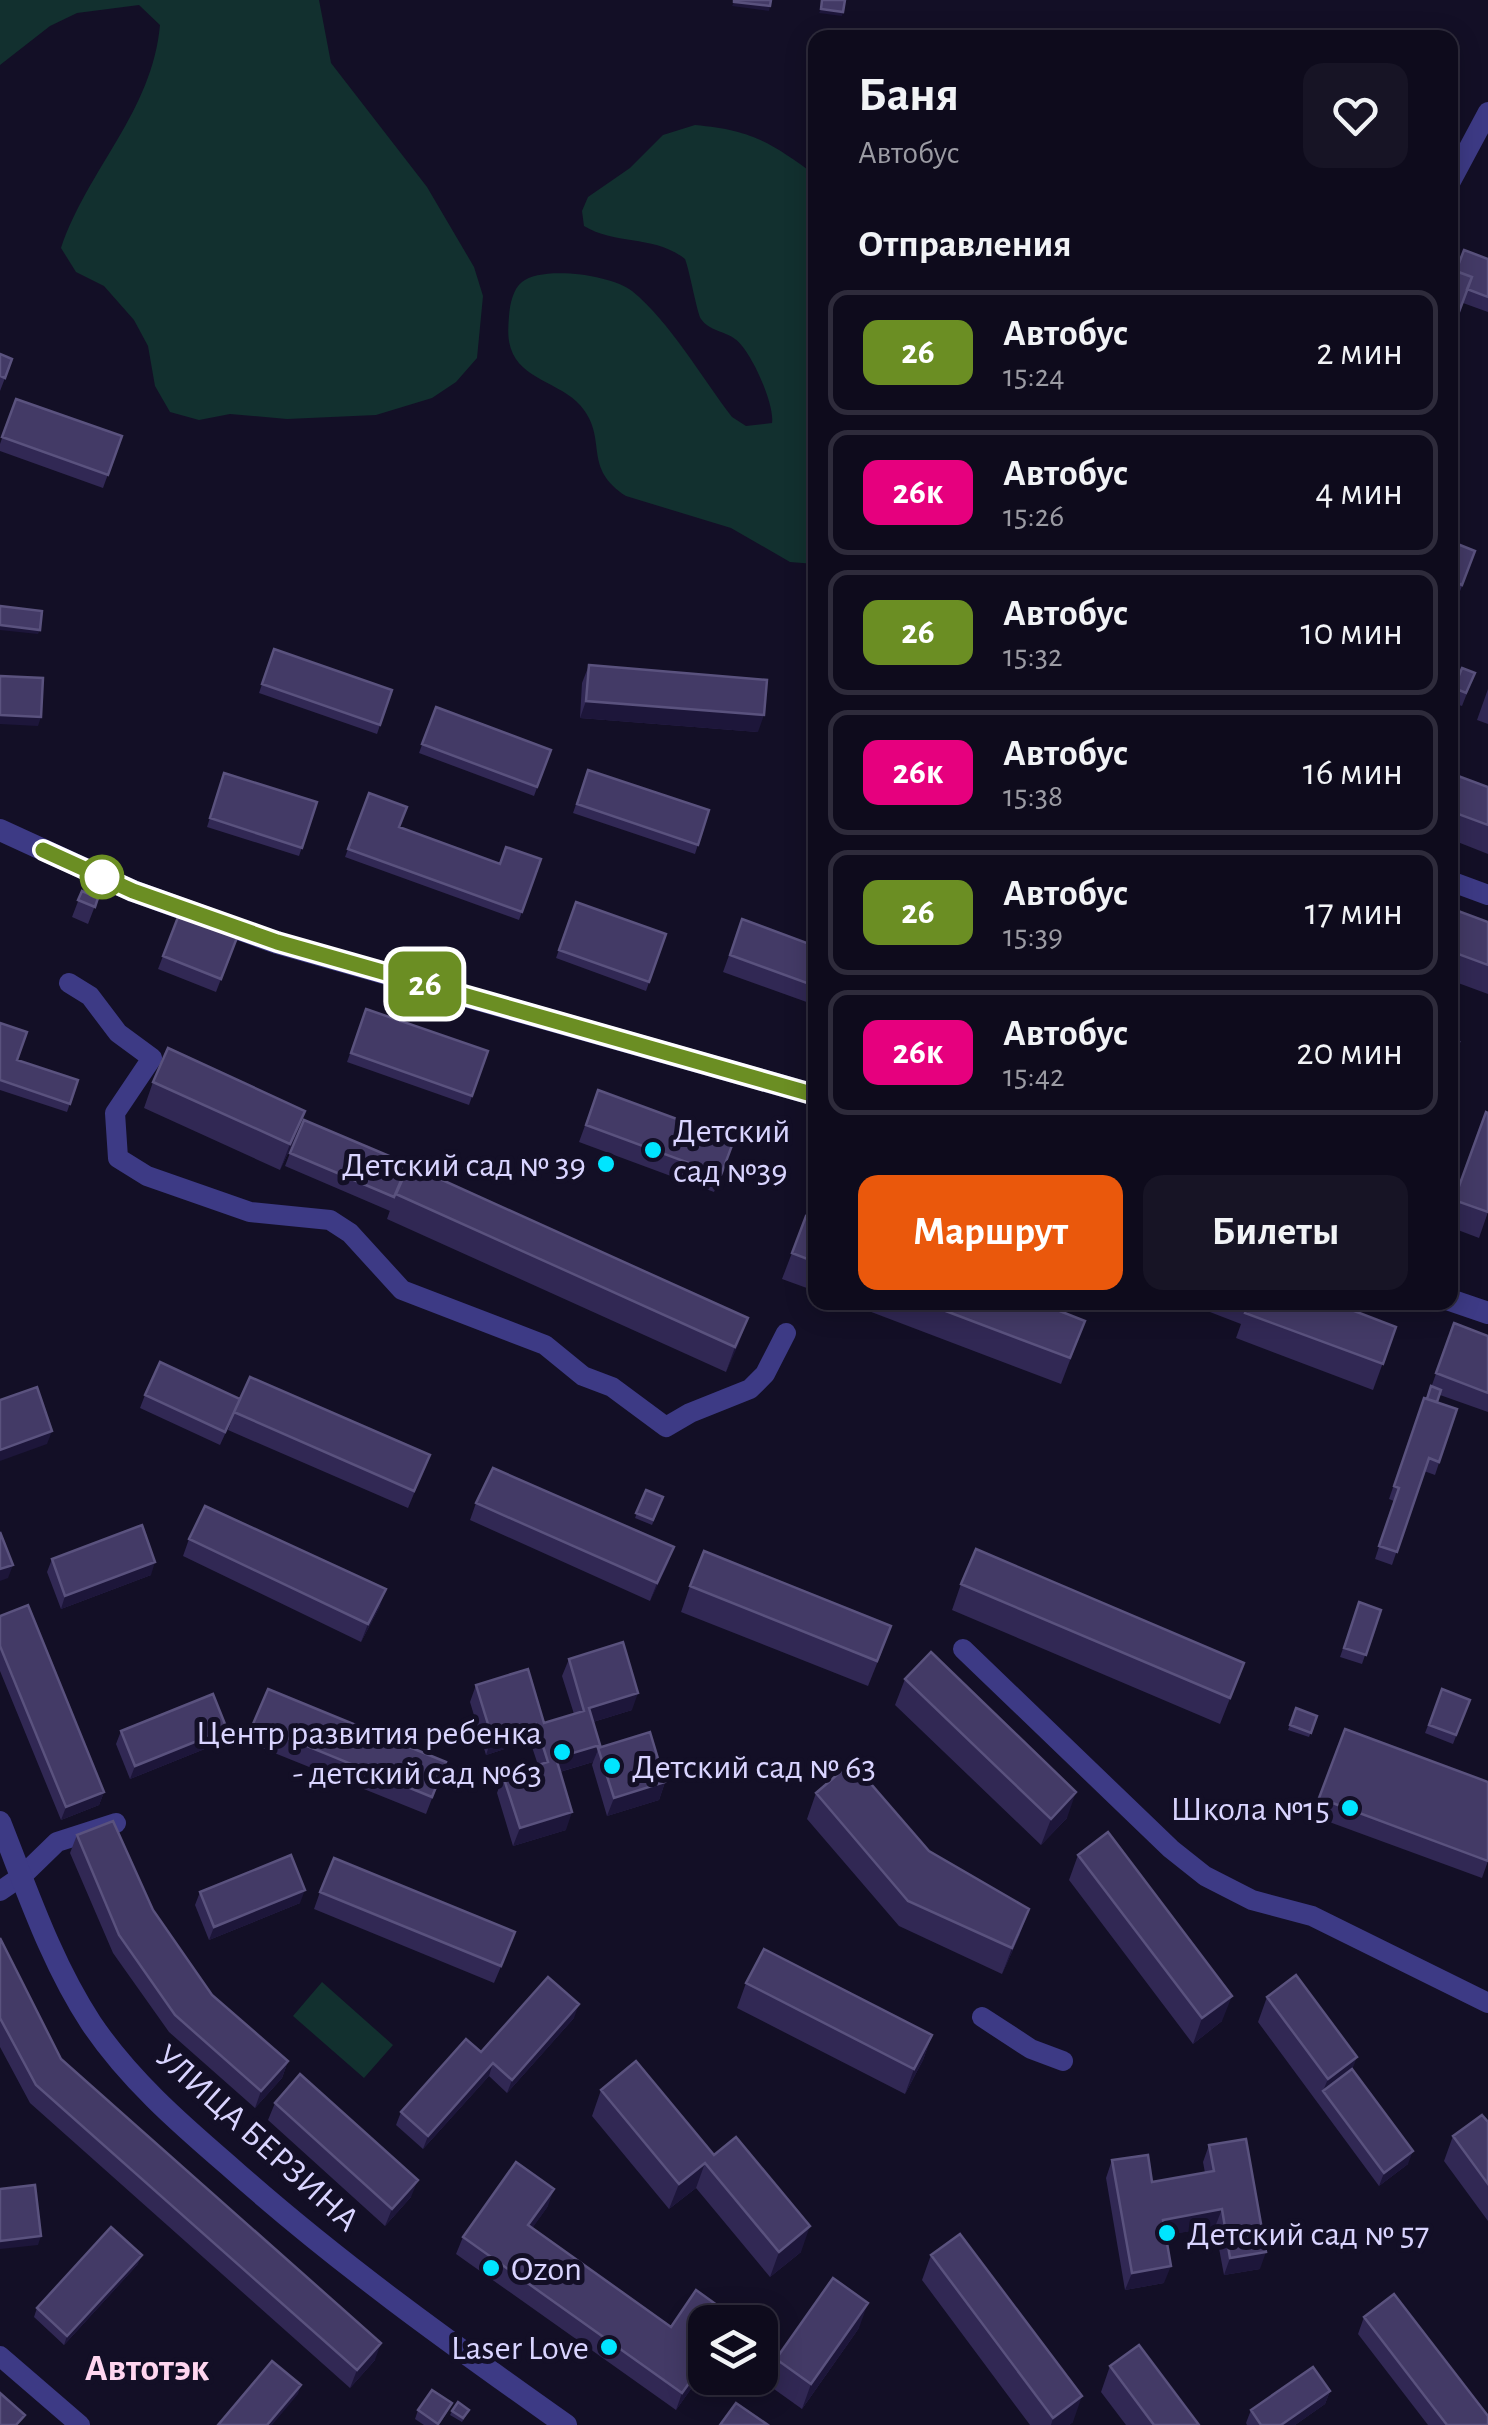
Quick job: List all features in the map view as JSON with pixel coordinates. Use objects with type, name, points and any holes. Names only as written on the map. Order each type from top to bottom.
[{"type":"street","points":[[1458,169],[1488,112]]},
{"type":"street","points":[[0,830],[133,891],[277,942],[808,1093]]},
{"type":"street","points":[[1458,883],[1488,894]]},
{"type":"street","points":[[69,983],[90,996],[118,1033],[152,1058],[115,1113],[118,1158],[146,1176],[250,1212],[330,1220],[350,1233],[402,1290],[545,1346],[582,1376],[612,1387],[666,1427],[750,1389],[764,1374],[786,1333]]},
{"type":"street","points":[[1458,1303],[1488,1314]]},
{"type":"street","points":[[963,1649],[1205,1876],[1252,1900],[1312,1916],[1488,2004]]},
{"type":"street","name":"УЛИЦА БЕРЗИНА","points":[[0,1822],[79,2004],[105,2042],[150,2094],[262,2196],[357,2272],[566,2425]]},
{"type":"street","points":[[0,1892],[57,1842],[116,1823]]},
{"type":"street","points":[[982,2017],[1031,2049],[1063,2060]]},
{"type":"street","points":[[0,2356],[80,2425]]},
{"type":"green space","points":[[0,0],[319,0],[331,63],[427,187],[474,267],[483,296],[477,358],[456,382],[432,398],[376,415],[287,419],[230,414],[199,420],[170,412],[155,386],[148,346],[134,320],[104,286],[76,272],[61,248],[145,85],[160,25],[139,5],[77,13],[50,26],[0,65]]},
{"type":"green space","points":[[695,125],[731,130],[759,140],[808,170],[808,563],[790,562],[731,528],[626,496],[613,486],[600,465],[591,422],[584,410],[568,394],[527,371],[513,354],[508,330],[510,307],[522,282],[561,273],[610,280],[632,291],[659,318],[732,417],[746,426],[772,423],[766,391],[748,354],[735,339],[701,319],[685,259],[661,246],[609,236],[584,226],[582,211],[588,197],[630,168],[663,135]]},
{"type":"green space","points":[[322,1982],[393,2045],[364,2078],[293,2016]]},
{"type":"building","points":[[734,0],[771,0],[770,6]]},
{"type":"building","points":[[822,0],[845,0],[843,12],[821,9]]},
{"type":"building","points":[[1464,250],[1488,259],[1488,297],[1467,289],[1472,277],[1458,272]]},
{"type":"building","points":[[1458,272],[1472,277],[1458,315]]},
{"type":"building","points":[[0,354],[12,359],[5,378],[0,376]]},
{"type":"building","points":[[16,399],[122,436],[108,475],[2,437]]},
{"type":"building","points":[[1458,544],[1475,551],[1462,585],[1458,583]]},
{"type":"building","points":[[0,606],[42,611],[40,630],[0,625]]},
{"type":"building","points":[[274,649],[392,690],[380,725],[262,684]]},
{"type":"building","points":[[589,665],[767,680],[764,715],[586,701]]},
{"type":"building","points":[[1462,668],[1475,673],[1466,693],[1458,690]]},
{"type":"building","points":[[0,676],[43,678],[41,717],[0,715]]},
{"type":"building","points":[[436,707],[551,750],[537,787],[422,744]]},
{"type":"building","points":[[588,770],[709,810],[698,845],[577,804]]},
{"type":"building","points":[[224,773],[317,802],[302,848],[210,818]]},
{"type":"building","points":[[1458,776],[1488,787],[1488,825],[1458,814]]},
{"type":"building","points":[[369,793],[407,807],[399,827],[500,864],[506,847],[541,859],[522,912],[348,849]]},
{"type":"building","points":[[82,891],[98,898],[95,907],[78,900]]},
{"type":"building","points":[[576,902],[666,934],[649,982],[559,950]]},
{"type":"building","points":[[1458,911],[1488,922],[1488,965],[1458,954]]},
{"type":"building","points":[[180,912],[238,935],[221,979],[163,956]]},
{"type":"building","points":[[742,919],[808,943],[808,983],[730,955]]},
{"type":"building","points":[[366,1009],[488,1051],[472,1096],[351,1053]]},
{"type":"building","points":[[0,1023],[27,1032],[17,1060],[78,1080],[70,1104],[0,1080]]},
{"type":"building","points":[[168,1048],[305,1111],[290,1144],[153,1082]]},
{"type":"building","points":[[598,1090],[734,1140],[721,1175],[586,1125]]},
{"type":"building","points":[[1486,1112],[1488,1212],[1458,1201],[1458,1189]]},
{"type":"building","points":[[304,1120],[408,1164],[394,1197],[290,1153]]},
{"type":"building","points":[[409,1165],[748,1318],[735,1347],[396,1194]]},
{"type":"building","points":[[806,1216],[808,1217],[808,1259],[792,1253]]},
{"type":"building","points":[[943,1310],[1057,1310],[1085,1321],[1070,1358]]},
{"type":"building","points":[[1352,1310],[1396,1327],[1383,1364],[1245,1313]]},
{"type":"building","points":[[1454,1323],[1488,1336],[1488,1393],[1436,1373]]},
{"type":"building","points":[[160,1362],[240,1399],[225,1432],[145,1395]]},
{"type":"building","points":[[250,1377],[430,1455],[414,1491],[234,1412]]},
{"type":"building","points":[[1431,1386],[1441,1390],[1437,1402],[1427,1399]]},
{"type":"building","points":[[37,1387],[52,1431],[0,1450],[0,1400]]},
{"type":"building","points":[[1424,1398],[1457,1409],[1439,1462],[1429,1458],[1397,1552],[1379,1546],[1399,1488],[1394,1486]]},
{"type":"building","points":[[493,1468],[674,1547],[657,1583],[476,1503]]},
{"type":"building","points":[[646,1490],[663,1497],[653,1520],[636,1513]]},
{"type":"building","points":[[205,1506],[386,1589],[368,1624],[189,1539]]},
{"type":"building","points":[[142,1525],[155,1562],[65,1596],[52,1559]]},
{"type":"building","points":[[0,1532],[13,1565],[0,1569]]},
{"type":"building","points":[[976,1549],[1244,1663],[1230,1698],[961,1584]]},
{"type":"building","points":[[704,1551],[891,1626],[877,1661],[690,1586]]},
{"type":"building","points":[[1359,1602],[1381,1610],[1366,1655],[1344,1648]]},
{"type":"building","points":[[28,1605],[104,1792],[66,1807],[0,1646],[0,1616]]},
{"type":"building","points":[[623,1642],[638,1693],[589,1708],[600,1745],[556,1758],[572,1812],[520,1828],[503,1776],[548,1762],[536,1724],[492,1737],[476,1685],[528,1669],[544,1723],[584,1711],[569,1659]]},
{"type":"building","points":[[931,1652],[1076,1792],[1051,1819],[905,1679]]},
{"type":"building","points":[[268,1689],[446,1762],[432,1797],[253,1724]]},
{"type":"building","points":[[1442,1689],[1470,1700],[1456,1735],[1429,1725]]},
{"type":"building","points":[[213,1694],[227,1729],[135,1766],[121,1731]]},
{"type":"building","points":[[1296,1708],[1317,1716],[1311,1733],[1290,1725]]},
{"type":"building","points":[[1345,1729],[1488,1782],[1488,1861],[1319,1798]]},
{"type":"building","points":[[650,1732],[665,1782],[614,1798],[598,1748]]},
{"type":"building","points":[[852,1762],[929,1851],[1029,1909],[1012,1948],[908,1901],[816,1793]]},
{"type":"building","points":[[113,1821],[153,1910],[212,1995],[288,2061],[261,2091],[175,2015],[119,1935],[77,1835]]},
{"type":"building","points":[[1108,1832],[1232,1996],[1202,2018],[1078,1855]]},
{"type":"building","points":[[291,1855],[305,1890],[214,1927],[200,1892]]},
{"type":"building","points":[[334,1858],[515,1932],[501,1966],[320,1892]]},
{"type":"building","points":[[0,1938],[61,2059],[381,2343],[357,2370],[36,2085],[0,2018]]},
{"type":"building","points":[[764,1949],[932,2035],[914,2069],[746,1983]]},
{"type":"building","points":[[1296,1975],[1357,2057],[1328,2079],[1267,1997]]},
{"type":"building","points":[[548,1977],[579,2004],[512,2080],[493,2063],[428,2136],[401,2112],[466,2039],[481,2052]]},
{"type":"building","points":[[636,2061],[714,2155],[736,2137],[810,2226],[779,2252],[705,2163],[679,2184],[601,2090]]},
{"type":"building","points":[[1352,2069],[1413,2151],[1384,2173],[1323,2091]]},
{"type":"building","points":[[300,2074],[418,2180],[392,2209],[275,2103]]},
{"type":"building","points":[[1482,2115],[1488,2122],[1488,2184],[1453,2136]]},
{"type":"building","points":[[1246,2139],[1266,2252],[1230,2258],[1222,2209],[1163,2220],[1171,2266],[1132,2273],[1112,2160],[1148,2155],[1152,2182],[1214,2171],[1209,2145]]},
{"type":"building","points":[[516,2162],[554,2189],[528,2225],[671,2327],[696,2290],[717,2305],[688,2305],[688,2385],[682,2393],[463,2237]]},
{"type":"building","points":[[35,2185],[41,2236],[0,2241],[0,2189]]},
{"type":"building","points":[[111,2227],[142,2255],[67,2336],[37,2308]]},
{"type":"building","points":[[960,2234],[1082,2396],[1053,2418],[931,2255]]},
{"type":"building","points":[[833,2278],[868,2303],[811,2384],[778,2360]]},
{"type":"building","points":[[1394,2294],[1488,2416],[1488,2425],[1447,2425],[1364,2317]]},
{"type":"building","points":[[1139,2345],[1199,2425],[1154,2425],[1110,2366]]},
{"type":"building","points":[[272,2361],[301,2385],[267,2425],[218,2425]]},
{"type":"building","points":[[1313,2367],[1330,2391],[1281,2425],[1261,2425],[1251,2410]]},
{"type":"building","points":[[432,2390],[452,2403],[438,2424],[418,2410]]},
{"type":"building","points":[[0,2393],[25,2415],[16,2425],[0,2425]]},
{"type":"building","points":[[458,2402],[469,2410],[463,2418],[452,2411]]},
{"type":"building","points":[[736,2403],[768,2425],[720,2425]]},
{"type":"bus line","name":"26","points":[[43,850],[133,891],[277,942],[808,1093]]},
{"type":"place","name":"Детский сад №39","points":[[653,1150]]},
{"type":"place","name":"Детский сад № 39","points":[[606,1164]]},
{"type":"place","name":"Центр развития ребенка - детский сад №63","points":[[562,1752]]},
{"type":"place","name":"Детский сад № 63","points":[[612,1766]]},
{"type":"place","name":"Школа №15","points":[[1350,1808]]},
{"type":"place","name":"Детский сад № 57","points":[[1167,2233]]},
{"type":"place","name":"Ozon","points":[[491,2268]]},
{"type":"place","name":"Laser Love","points":[[609,2347]]},
{"type":"district","name":"Автотэк","points":[[147,2367]]}]
